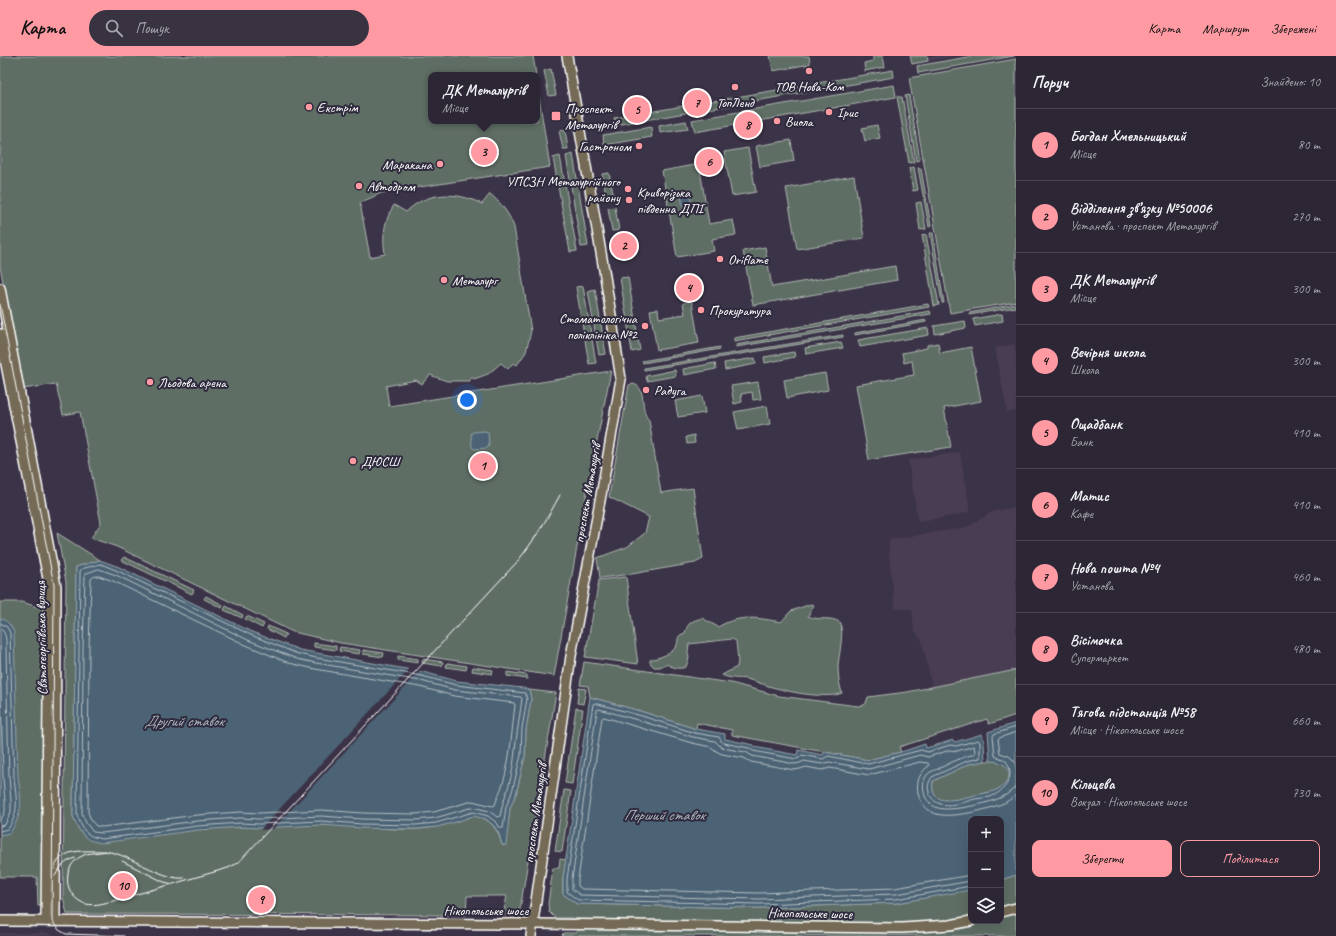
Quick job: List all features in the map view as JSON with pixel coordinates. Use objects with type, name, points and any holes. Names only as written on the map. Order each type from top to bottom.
[{"type":"main road","name":"проспект Металургів","points":[[531,936],[571,656],[621,379],[604,270],[567,56]]},
{"type":"main road","name":"Святогеоргіївська вулиця","points":[[0,288],[56,586],[51,921]]},
{"type":"main road","name":"Святогеоргіївська вулиця","points":[[0,334],[49,584],[51,921]]},
{"type":"main road","points":[[1004,911],[1016,908]]},
{"type":"main road","name":"Нікопольське шосе","points":[[0,921],[902,928],[950,925],[968,922]]},
{"type":"shaded area","points":[[927,56],[957,56],[928,61]]},
{"type":"shaded area","points":[[1014,344],[1016,355],[1016,411],[1007,412],[995,348]]},
{"type":"shaded area","points":[[960,452],[970,511],[958,515],[918,522],[908,460]]},
{"type":"shaded area","points":[[1016,507],[1016,670],[932,687],[922,641],[914,630],[912,609],[895,609],[889,556],[889,540],[967,527],[994,511]]},
{"type":"shaded area","points":[[0,933],[49,933],[54,936],[0,936]]},
{"type":"green space","points":[[0,56],[533,56],[536,72],[428,72],[428,124],[540,124],[540,103],[550,167],[381,193],[360,203],[370,257],[385,254],[384,241],[386,223],[394,205],[406,212],[423,200],[442,195],[462,197],[482,204],[490,194],[498,201],[510,217],[514,227],[531,331],[526,352],[517,365],[513,363],[508,369],[501,363],[488,374],[474,379],[470,378],[470,381],[447,381],[430,375],[422,384],[416,380],[386,386],[389,406],[611,371],[589,480],[554,676],[341,643],[293,632],[117,547],[91,538],[101,523],[80,412],[63,415],[56,384],[23,389],[0,266]]},
{"type":"green space","points":[[770,56],[809,56],[810,64],[773,71]]},
{"type":"green space","points":[[873,56],[883,56],[885,67],[865,71],[864,63],[873,61]]},
{"type":"green space","points":[[910,56],[927,56],[928,61],[912,64]]},
{"type":"green space","points":[[973,56],[1014,56],[918,73],[917,66]]},
{"type":"green space","points":[[1016,59],[1016,302],[950,313],[909,78]]},
{"type":"green space","points":[[551,69],[556,95],[549,96],[544,71]]},
{"type":"green space","points":[[893,70],[894,77],[616,125],[614,118]]},
{"type":"green space","points":[[894,85],[896,97],[695,132],[692,120]]},
{"type":"green space","points":[[909,95],[920,160],[916,161],[905,96]]},
{"type":"green space","points":[[897,97],[902,97],[914,162],[909,163]]},
{"type":"green space","points":[[686,121],[688,129],[660,133],[659,126]]},
{"type":"green space","points":[[877,125],[880,138],[865,141],[862,128]]},
{"type":"green space","points":[[651,127],[652,137],[604,145],[603,135]]},
{"type":"green space","points":[[565,130],[568,149],[563,149],[559,131]]},
{"type":"green space","points":[[791,140],[794,161],[760,167],[756,146]]},
{"type":"green space","points":[[748,148],[756,192],[732,196],[724,152]]},
{"type":"green space","points":[[573,154],[588,246],[581,247],[566,156]]},
{"type":"green space","points":[[560,156],[577,251],[570,252],[553,158]]},
{"type":"green space","points":[[699,164],[709,224],[733,220],[736,235],[712,239],[714,251],[677,257],[662,171]]},
{"type":"green space","points":[[914,167],[918,190],[913,191],[909,168]]},
{"type":"green space","points":[[918,168],[921,168],[931,226],[929,227]]},
{"type":"green space","points":[[609,173],[614,198],[607,200],[602,174]]},
{"type":"green space","points":[[854,176],[864,238],[797,249],[786,188]]},
{"type":"green space","points":[[921,202],[926,229],[920,230],[916,203]]},
{"type":"green space","points":[[615,207],[619,230],[612,231],[608,208]]},
{"type":"green space","points":[[930,233],[933,233],[944,303],[942,303]]},
{"type":"green space","points":[[926,234],[939,305],[934,306],[922,235]]},
{"type":"green space","points":[[765,247],[772,287],[895,266],[897,280],[753,305],[743,251]]},
{"type":"green space","points":[[628,277],[640,350],[632,352],[620,278]]},
{"type":"green space","points":[[583,286],[596,363],[589,364],[576,287]]},
{"type":"green space","points":[[595,289],[606,354],[599,355],[588,291]]},
{"type":"green space","points":[[692,302],[699,343],[657,350],[650,310],[658,309],[659,318],[685,314],[683,303]]},
{"type":"green space","points":[[928,304],[929,307],[734,341],[734,338]]},
{"type":"green space","points":[[1016,304],[1016,307],[969,315],[969,313]]},
{"type":"green space","points":[[930,311],[931,314],[736,347],[736,345]]},
{"type":"green space","points":[[1002,314],[1003,321],[975,326],[973,319]]},
{"type":"green space","points":[[926,320],[926,322],[855,335],[855,333]]},
{"type":"green space","points":[[965,321],[966,328],[935,334],[934,326]]},
{"type":"green space","points":[[928,328],[929,335],[860,347],[858,340]]},
{"type":"green space","points":[[843,335],[843,337],[644,370],[644,368]]},
{"type":"green space","points":[[841,342],[843,348],[806,354],[805,348]]},
{"type":"green space","points":[[938,343],[940,353],[971,347],[981,401],[944,408],[951,447],[869,460],[856,385],[914,375],[912,361],[904,363],[902,353],[927,348],[927,345]]},
{"type":"green space","points":[[720,347],[720,349],[643,363],[642,361]]},
{"type":"green space","points":[[794,352],[795,357],[765,363],[764,357]]},
{"type":"green space","points":[[755,358],[756,364],[725,370],[724,363]]},
{"type":"green space","points":[[715,363],[716,369],[684,375],[683,369]]},
{"type":"green space","points":[[675,370],[676,376],[647,381],[646,376]]},
{"type":"green space","points":[[825,373],[828,390],[787,398],[784,380]]},
{"type":"green space","points":[[758,382],[761,399],[753,400],[752,392],[741,394],[742,402],[734,404],[731,386]]},
{"type":"green space","points":[[633,384],[638,386],[642,394],[644,411],[649,420],[661,493],[693,488],[703,559],[695,563],[600,578],[597,558],[627,547],[645,533],[649,517],[609,497],[629,385]]},
{"type":"green space","points":[[702,396],[705,413],[678,417],[675,401]]},
{"type":"green space","points":[[767,406],[770,424],[738,430],[734,412]]},
{"type":"green space","points":[[694,435],[695,443],[687,444],[686,437]]},
{"type":"green space","points":[[57,533],[100,560],[76,567],[73,816],[78,828],[84,836],[241,827],[310,825],[420,829],[445,825],[467,817],[475,816],[481,817],[490,822],[496,830],[502,845],[505,845],[510,808],[516,794],[525,756],[526,729],[531,699],[529,690],[556,693],[519,915],[503,915],[507,896],[467,896],[466,915],[67,914],[63,897],[66,582]]},
{"type":"green space","points":[[124,557],[194,590],[192,594],[121,560]]},
{"type":"green space","points":[[626,577],[638,664],[585,657],[599,580]]},
{"type":"green space","points":[[206,596],[223,605],[222,608],[204,599]]},
{"type":"green space","points":[[0,602],[22,602],[44,609],[42,905],[38,905],[37,877],[0,877]]},
{"type":"green space","points":[[811,604],[814,605],[808,616],[813,618],[833,619],[841,623],[842,628],[838,668],[839,683],[842,693],[836,695],[802,694],[747,679],[731,678],[722,675],[737,667],[738,661],[736,641],[732,639],[689,644],[689,658],[686,667],[683,668],[676,668],[666,664],[660,667],[654,667],[650,663],[650,660],[672,651],[677,645],[679,636],[685,633],[691,622],[696,620],[702,618],[718,627],[734,620],[749,618],[781,622],[791,611]]},
{"type":"green space","points":[[226,606],[243,615],[242,618],[224,610]]},
{"type":"green space","points":[[247,616],[264,624],[262,628],[245,619]]},
{"type":"green space","points":[[268,626],[286,634],[284,638],[267,629]]},
{"type":"green space","points":[[314,643],[336,646],[336,650],[314,647]]},
{"type":"green space","points":[[340,647],[360,650],[359,654],[339,651]]},
{"type":"green space","points":[[363,650],[384,653],[383,657],[363,654]]},
{"type":"green space","points":[[398,656],[418,659],[418,663],[398,660]]},
{"type":"green space","points":[[423,659],[443,662],[442,666],[422,663]]},
{"type":"green space","points":[[584,662],[731,683],[779,696],[858,706],[864,705],[868,697],[907,692],[1016,670],[1016,715],[989,724],[987,719],[899,747],[901,752],[868,760],[732,735],[732,730],[697,723],[696,729],[590,697],[588,686],[580,685]]},
{"type":"green space","points":[[447,663],[467,666],[466,670],[446,667]]},
{"type":"green space","points":[[473,667],[493,670],[492,674],[472,671]]},
{"type":"green space","points":[[507,672],[527,675],[527,679],[507,676]]},
{"type":"green space","points":[[579,688],[586,689],[583,704],[577,703]]},
{"type":"green space","points":[[576,708],[583,709],[572,784],[565,783]]},
{"type":"green space","points":[[985,761],[999,762],[1010,770],[1011,776],[1001,788],[955,800],[941,799],[936,796],[933,790],[933,781],[969,764]]},
{"type":"green space","points":[[564,790],[571,791],[562,852],[555,851]]},
{"type":"green space","points":[[560,859],[566,860],[563,878],[563,894],[577,904],[759,908],[897,903],[968,890],[968,917],[950,920],[902,923],[576,921],[572,918],[555,918],[549,912],[548,904],[553,868],[559,868]]},
{"type":"green space","points":[[1016,875],[1016,903],[1004,907],[1004,888],[1004,879]]},
{"type":"green space","points":[[1016,911],[1016,936],[562,936],[563,933],[576,933],[579,929],[902,931],[951,928],[969,924],[1004,924],[1004,914]]},
{"type":"water","points":[[690,194],[692,208],[684,210],[681,196]]},
{"type":"water","points":[[473,432],[488,432],[489,446],[487,448],[474,449],[472,447],[471,434]]},
{"type":"water","name":"Другий ставок","points":[[100,560],[119,567],[252,632],[300,650],[423,672],[457,681],[523,688],[529,690],[531,699],[526,729],[525,756],[516,794],[510,808],[506,845],[502,845],[499,834],[494,826],[486,819],[473,816],[437,827],[416,829],[362,828],[321,825],[259,828],[241,827],[198,830],[101,843],[89,840],[78,828],[73,816],[76,567]]},
{"type":"water","points":[[0,619],[7,622],[14,632],[20,806],[18,818],[10,833],[0,835]]},
{"type":"water","name":"Перший ставок","points":[[590,697],[696,729],[725,734],[725,739],[754,745],[754,747],[797,755],[798,750],[823,755],[824,752],[868,760],[901,752],[925,744],[926,748],[953,740],[955,742],[982,734],[984,741],[985,761],[969,764],[933,781],[935,796],[940,799],[947,800],[954,800],[991,792],[997,790],[1005,784],[1009,775],[1008,770],[1002,764],[990,761],[988,732],[1016,723],[1016,875],[1004,879],[1004,816],[968,816],[968,890],[897,903],[759,908],[577,904],[563,894],[563,878]]},
{"type":"pier","points":[[410,668],[421,670],[273,829],[260,830]]},
{"type":"tram line","points":[[0,304],[54,585],[52,921],[59,930],[66,934],[124,936]]},
{"type":"tram line","points":[[106,851],[82,856],[75,861],[68,874],[69,888],[73,895],[78,900],[86,904],[89,905],[113,901],[228,868],[238,863],[517,562],[540,530],[560,495]]},
{"type":"tram line","points":[[54,869],[58,861],[69,853],[78,851],[102,851],[122,856],[159,873],[177,878],[184,878]]},
{"type":"tram line","points":[[55,876],[63,865],[75,858]]},
{"type":"tram line","points":[[122,861],[164,882],[173,884]]},
{"type":"place","name":"ТОВ Нова-Ком","points":[[809,71]]},
{"type":"place","name":"ТопЛенд","points":[[735,87]]},
{"type":"place","name":"Нова пошта №4","points":[[697,103]]},
{"type":"place","name":"Екстрім","points":[[309,107]]},
{"type":"place","name":"Ощадбанк","points":[[637,110]]},
{"type":"place","name":"Ірис","points":[[829,112]]},
{"type":"place","name":"Проспект Металургів","points":[[556,116]]},
{"type":"place","name":"Виола","points":[[777,121]]},
{"type":"place","name":"Вісімочка","points":[[748,125]]},
{"type":"place","name":"Гастроном","points":[[639,146]]},
{"type":"place","name":"ДК Металургів","points":[[484,152]]},
{"type":"place","name":"Матис","points":[[709,162]]},
{"type":"place","name":"Маракана","points":[[440,164]]},
{"type":"place","name":"Автодром","points":[[359,186]]},
{"type":"place","name":"УПСЗН Металургійного району","points":[[628,189]]},
{"type":"place","name":"Криворізька південна ДПІ","points":[[629,200]]},
{"type":"place","name":"Відділення зв’язку №50006","points":[[624,246]]},
{"type":"place","name":"Oriflame","points":[[720,259]]},
{"type":"place","name":"Металург","points":[[444,280]]},
{"type":"place","name":"Вечірня школа","points":[[689,288]]},
{"type":"place","name":"Прокуратура","points":[[701,310]]},
{"type":"place","name":"Стоматологічна поліклініка №2","points":[[645,326]]},
{"type":"place","name":"Льодова арена","points":[[150,382]]},
{"type":"place","name":"Радуга","points":[[646,390]]},
{"type":"place","name":"ДЮСШ","points":[[353,461]]},
{"type":"place","name":"Богдан Хмельницький","points":[[483,466]]},
{"type":"place","name":"Кільцева","points":[[123,886]]},
{"type":"place","name":"Тягова підстанція №58","points":[[261,900]]}]
